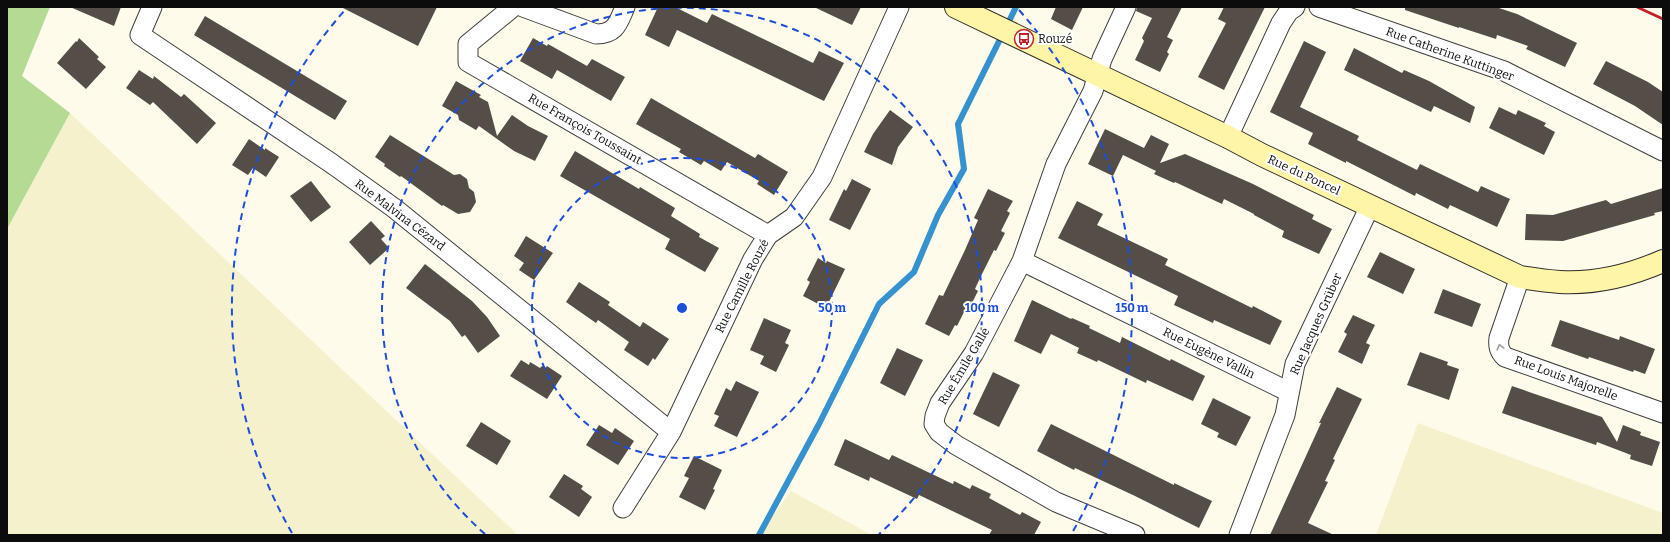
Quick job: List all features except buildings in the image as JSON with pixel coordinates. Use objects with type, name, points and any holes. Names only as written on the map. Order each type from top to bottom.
[{"type":"street","name":"Rue Malvina Cézard","points":[[152,7],[140,35],[332,163],[394,208],[670,432]]},
{"type":"street","name":"Rue François Toussaint","points":[[513,7],[468,44],[468,62],[768,235]]},
{"type":"street","points":[[523,7],[596,34],[605,34],[615,29],[625,7]]},
{"type":"street","name":"Rue Camille Rouzé","points":[[623,508],[670,432],[753,259],[768,235],[794,217],[822,177],[899,7]]},
{"type":"street","name":"Rue du Poncel","points":[[956,7],[1228,137],[1262,155],[1520,277],[1560,282],[1587,282],[1625,275],[1663,261]]},
{"type":"street","name":"Rue Émile Gallé","points":[[1126,7],[1102,59],[1093,91],[1056,164],[1022,261],[974,353],[940,403],[935,416],[934,424],[939,432],[956,445],[1056,502],[1135,535]]},
{"type":"street","points":[[1228,137],[1281,23],[1289,12],[1295,7]]},
{"type":"street","name":"Rue Catherine Kuttinger","points":[[1319,7],[1504,71],[1663,152]]},
{"type":"street","name":"Rue Jacques Grüber","points":[[1239,535],[1284,416],[1295,364],[1370,206]]},
{"type":"street","name":"Rue Eugène Vallin","points":[[1022,261],[1289,392]]},
{"type":"street","name":"Rue Louis Majorelle","points":[[1520,277],[1499,338],[1498,345],[1501,352],[1505,356],[1663,413]]},
{"type":"shaded area","points":[[70,113],[518,535],[7,535],[7,229]]},
{"type":"shaded area","points":[[1418,423],[1663,513],[1663,535],[1376,535]]},
{"type":"shaded area","points":[[791,491],[872,535],[759,535]]},
{"type":"green space","points":[[7,7],[50,7],[22,76],[70,113],[7,229]]},
{"type":"waterway","points":[[759,535],[819,424],[879,304],[914,272],[938,215],[964,169],[958,124],[1016,7]]},
{"type":"railway","points":[[1637,7],[1663,19]]},
{"type":"place","name":"Rouzé","points":[[1024,39]]}]
